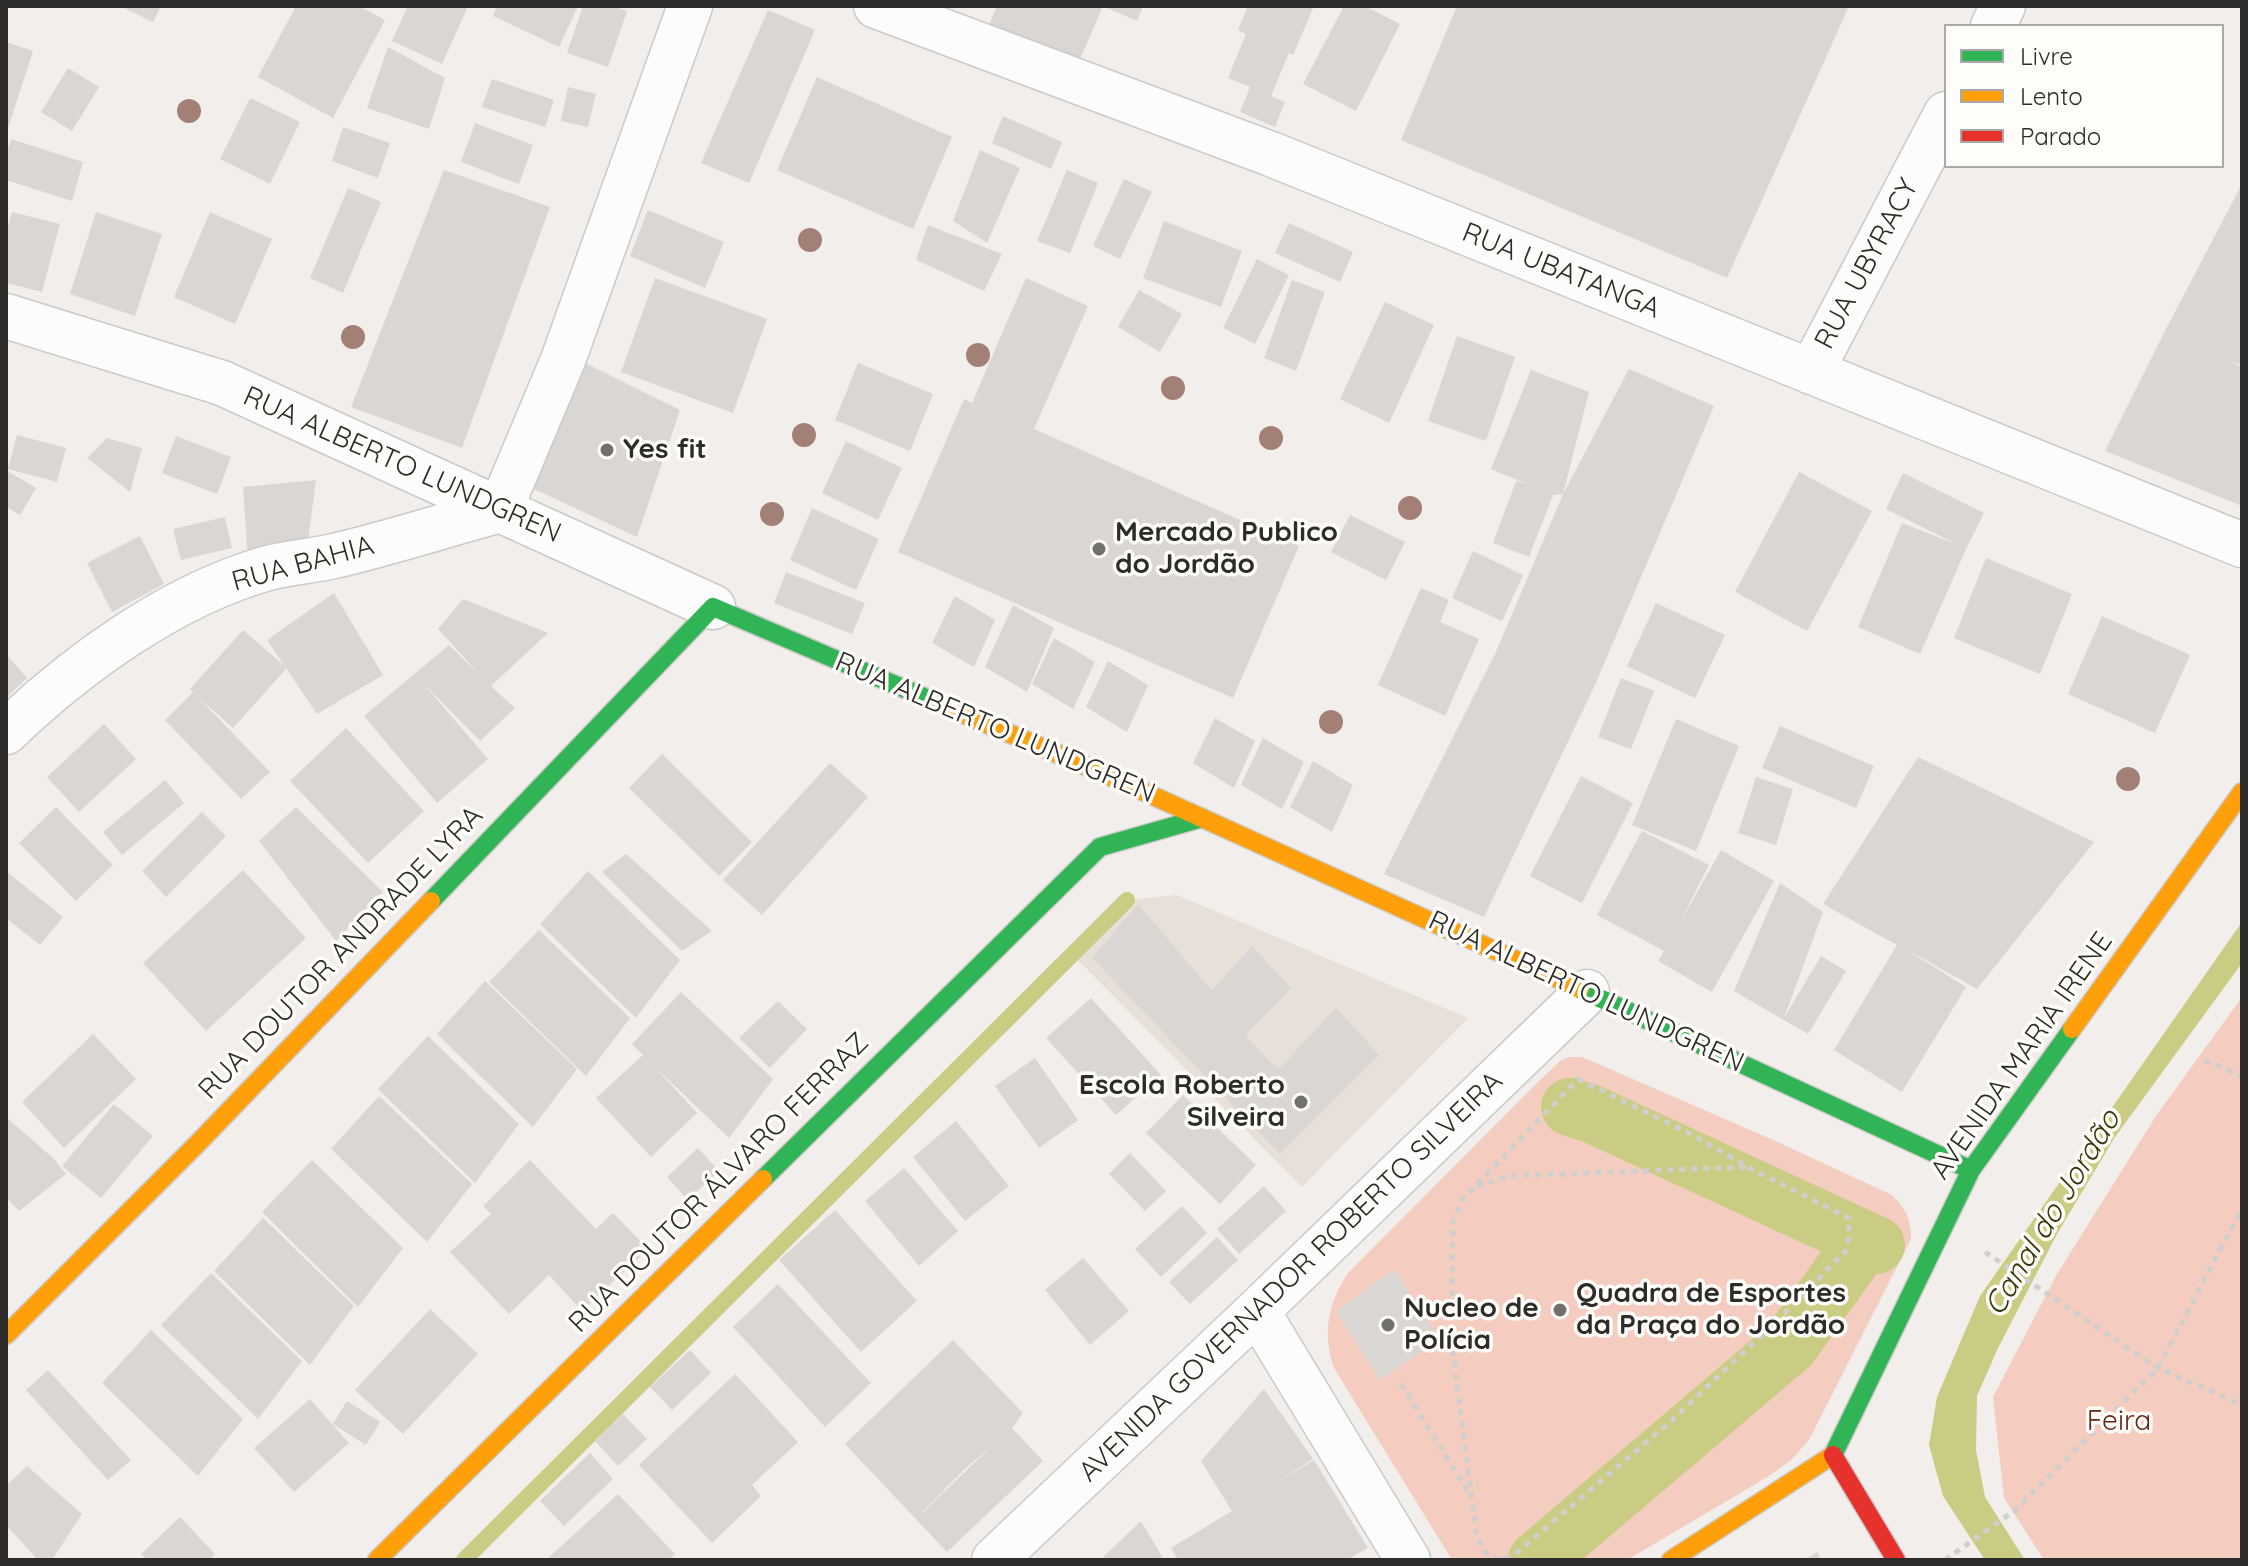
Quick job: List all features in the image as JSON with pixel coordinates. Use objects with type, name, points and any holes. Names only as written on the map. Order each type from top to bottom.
[{"type":"main road","name":"RUA ALBERTO LUNDGREN","points":[[713,607],[1106,782],[1202,818],[1971,1170]]},
{"type":"main road","name":"RUA DOUTOR ANDRADE LYRA","points":[[6,1335],[199,1142],[713,607]]},
{"type":"main road","name":"AVENIDA MARIA IRENE","points":[[1833,1455],[1971,1170],[2242,792]]},
{"type":"main road","name":"RUA DOUTOR ÁLVARO FERRAZ","points":[[377,1560],[1101,840],[1202,818]]},
{"type":"main road","points":[[1671,1560],[1833,1455],[1896,1560]]},
{"type":"street","points":[[500,510],[563,360],[690,6]]},
{"type":"street","name":"RUA UBATANGA","points":[[876,6],[1271,154],[2242,545]]},
{"type":"street","points":[[1994,24],[2003,6]]},
{"type":"street","name":"RUA UBYRACY","points":[[1811,372],[1944,118]]},
{"type":"street","name":"RUA ALBERTO LUNDGREN","points":[[6,316],[222,383],[713,607]]},
{"type":"street","name":"RUA BAHIA","points":[[6,732],[100,653],[169,609],[217,587],[269,567],[334,556],[500,510]]},
{"type":"street","name":"AVENIDA GOVERNADOR ROBERTO SILVEIRA","points":[[994,1560],[1587,992]]},
{"type":"street","points":[[1257,1311],[1408,1560]]},
{"type":"path","points":[[2205,1060],[2242,1077]]},
{"type":"path","points":[[1578,1079],[1687,1132],[1748,1167],[1849,1218],[1845,1252],[1670,1422],[1513,1556],[1501,1560],[1486,1553],[1477,1537],[1452,1346],[1453,1222],[1463,1199],[1578,1079]]},
{"type":"path","points":[[1476,1186],[1509,1176],[1748,1167]]},
{"type":"path","points":[[1944,1560],[2014,1511],[2158,1368],[2242,1208]]},
{"type":"path","points":[[1990,1255],[2158,1368],[2242,1405]]},
{"type":"path","points":[[1401,1384],[1472,1497]]},
{"type":"shaded area","name":"Escola Roberto Silveira","points":[[1177,895],[1468,1018],[1302,1187],[1072,954],[1127,900]]},
{"type":"green space","name":"Feira","points":[[2242,997],[2242,1560],[2044,1560],[2004,1498],[1993,1397],[2057,1274],[2156,1116]]},
{"type":"green space","points":[[1582,1057],[1892,1195],[1907,1215],[1911,1239],[1809,1440],[1791,1460],[1769,1476],[1627,1560],[1452,1560],[1334,1368],[1328,1343],[1329,1319],[1348,1273],[1537,1083],[1560,1061]]},
{"type":"water","name":"Canal do Jordão","points":[[2242,922],[2242,963],[2115,1137],[2057,1234],[1998,1348],[1977,1396],[1976,1450],[1985,1497],[2025,1560],[1985,1560],[1943,1496],[1929,1445],[1937,1397],[1980,1296]]},
{"type":"building","points":[[120,6],[161,6],[153,22]]},
{"type":"building","points":[[296,6],[359,6],[385,20],[333,118],[258,77]]},
{"type":"building","points":[[408,6],[468,6],[442,64],[392,41]]},
{"type":"building","points":[[497,6],[578,6],[559,47],[493,16]]},
{"type":"building","points":[[583,6],[613,6],[627,11],[608,67],[567,53]]},
{"type":"building","points":[[997,6],[1103,6],[1077,66],[989,25]]},
{"type":"building","points":[[1103,6],[1143,6],[1137,21]]},
{"type":"building","points":[[1248,6],[1314,6],[1271,96],[1285,102],[1275,127],[1240,112],[1250,87],[1228,78],[1246,34],[1238,30]]},
{"type":"building","points":[[1344,6],[1365,6],[1400,24],[1356,111],[1303,84]]},
{"type":"building","points":[[1457,6],[1849,6],[1727,278],[1401,140]]},
{"type":"building","points":[[768,10],[815,30],[749,183],[701,163]]},
{"type":"building","points":[[6,42],[33,51],[7,131],[6,130]]},
{"type":"building","points":[[388,47],[445,78],[429,129],[367,108]]},
{"type":"building","points":[[68,68],[99,87],[72,131],[41,112]]},
{"type":"building","points":[[817,77],[952,137],[913,229],[777,170]]},
{"type":"building","points":[[492,79],[554,100],[545,127],[482,107]]},
{"type":"building","points":[[568,87],[596,94],[588,127],[561,121]]},
{"type":"building","points":[[250,98],[300,122],[270,184],[220,159]]},
{"type":"building","points":[[1003,116],[1062,142],[1051,169],[992,143]]},
{"type":"building","points":[[475,123],[533,145],[519,184],[461,162]]},
{"type":"building","points":[[343,127],[390,143],[378,178],[332,161]]},
{"type":"building","points":[[11,139],[83,162],[72,201],[6,180],[6,156]]},
{"type":"building","points":[[980,150],[1020,168],[987,243],[953,221]]},
{"type":"building","points":[[444,170],[550,207],[462,448],[351,407]]},
{"type":"building","points":[[1067,170],[1098,183],[1070,253],[1037,241]]},
{"type":"building","points":[[1124,179],[1152,192],[1120,259],[1093,246]]},
{"type":"building","points":[[2242,184],[2242,365],[2230,361],[2242,367],[2242,506],[2105,451]]},
{"type":"building","points":[[348,188],[381,202],[343,293],[310,278]]},
{"type":"building","points":[[648,210],[724,242],[705,288],[630,256]]},
{"type":"building","points":[[12,212],[60,224],[42,292],[6,283],[6,234]]},
{"type":"building","points":[[96,212],[162,234],[135,316],[70,294]]},
{"type":"building","points":[[210,212],[272,239],[235,324],[174,297]]},
{"type":"building","points":[[1164,221],[1242,251],[1221,307],[1143,278]]},
{"type":"building","points":[[1289,223],[1353,252],[1340,282],[1275,253]]},
{"type":"building","points":[[928,225],[1002,254],[984,291],[916,260]]},
{"type":"building","points":[[1257,259],[1289,275],[1255,344],[1223,328]]},
{"type":"building","points":[[655,278],[767,319],[733,413],[621,372]]},
{"type":"building","name":"Mercado Publico do Jordão","points":[[1026,278],[1088,306],[1034,429],[1299,546],[1233,698],[898,552],[964,399],[972,403]]},
{"type":"building","points":[[1292,280],[1325,292],[1296,371],[1264,358]]},
{"type":"building","points":[[1139,290],[1182,314],[1160,352],[1118,327]]},
{"type":"building","points":[[1385,302],[1434,325],[1389,423],[1340,399]]},
{"type":"building","points":[[1457,336],[1515,357],[1486,441],[1428,421]]},
{"type":"building","name":"Yes fit","points":[[581,361],[680,410],[637,537],[534,489]]},
{"type":"building","points":[[858,363],[933,394],[910,451],[835,420]]},
{"type":"building","points":[[1629,369],[1714,406],[1595,685],[1484,917],[1384,874],[1496,652],[1563,494]]},
{"type":"building","points":[[1531,370],[1589,392],[1563,494],[1553,495],[1529,557],[1493,543],[1516,481],[1529,485],[1491,469]]},
{"type":"building","points":[[17,435],[66,448],[57,482],[8,469]]},
{"type":"building","points":[[176,436],[231,457],[217,494],[162,473]]},
{"type":"building","points":[[107,438],[142,448],[130,492],[87,458]]},
{"type":"building","points":[[846,441],[902,468],[878,520],[822,493]]},
{"type":"building","points":[[6,470],[36,488],[20,515],[6,507]]},
{"type":"building","points":[[1799,472],[1872,511],[1807,631],[1735,592]]},
{"type":"building","points":[[1903,473],[1984,513],[1920,654],[1858,627],[1902,523],[1958,545],[1886,509]]},
{"type":"building","points":[[316,480],[307,549],[248,560],[243,487]]},
{"type":"building","points":[[812,508],[879,539],[856,590],[790,560]]},
{"type":"building","points":[[1350,515],[1405,542],[1386,580],[1331,552]]},
{"type":"building","points":[[225,517],[232,548],[181,560],[173,529]]},
{"type":"building","points":[[140,536],[164,584],[112,612],[87,563]]},
{"type":"building","points":[[1473,551],[1523,575],[1502,621],[1452,598]]},
{"type":"building","points":[[1986,558],[2072,594],[2040,674],[1954,638]]},
{"type":"building","points":[[786,572],[865,603],[852,634],[774,603]]},
{"type":"building","points":[[1421,588],[1449,600],[1440,622],[1479,639],[1445,716],[1378,685]]},
{"type":"building","points":[[334,593],[383,675],[317,714],[267,640]]},
{"type":"building","points":[[955,596],[995,620],[974,667],[932,643]]},
{"type":"building","points":[[463,599],[548,633],[491,686],[515,708],[480,741],[422,682],[488,759],[437,803],[364,716],[449,645],[481,676],[438,629]]},
{"type":"building","points":[[1656,603],[1725,635],[1695,698],[1627,666]]},
{"type":"building","points":[[1013,605],[1054,628],[1027,692],[985,667]]},
{"type":"building","points":[[2102,616],[2190,655],[2155,733],[2068,694]]},
{"type":"building","points":[[243,630],[287,668],[233,728],[199,698],[270,772],[241,799],[165,720],[193,692],[190,689]]},
{"type":"building","points":[[1054,638],[1095,662],[1073,709],[1032,684]]},
{"type":"building","points":[[6,654],[27,678],[6,698]]},
{"type":"building","points":[[1108,661],[1148,685],[1127,732],[1086,707]]},
{"type":"building","points":[[1621,678],[1654,691],[1631,749],[1598,737]]},
{"type":"building","points":[[1215,718],[1255,741],[1234,788],[1193,763]]},
{"type":"building","points":[[1676,719],[1739,746],[1696,851],[1632,825]]},
{"type":"building","points":[[104,724],[136,759],[79,812],[47,777]]},
{"type":"building","points":[[1780,726],[1874,766],[1856,808],[1762,768]]},
{"type":"building","points":[[346,728],[424,811],[368,863],[290,781]]},
{"type":"building","points":[[1263,738],[1304,762],[1282,809],[1241,785]]},
{"type":"building","points":[[662,754],[752,842],[719,876],[629,788]]},
{"type":"building","points":[[1918,757],[2094,842],[1977,989],[1904,948],[1966,987],[1902,1092],[1834,1050],[1897,945],[1823,904]]},
{"type":"building","points":[[1313,761],[1353,785],[1332,832],[1290,807]]},
{"type":"building","points":[[830,763],[868,797],[762,915],[723,880]]},
{"type":"building","points":[[1581,776],[1633,803],[1582,903],[1530,876]]},
{"type":"building","points":[[1756,777],[1793,789],[1776,845],[1738,833]]},
{"type":"building","points":[[165,780],[184,803],[122,855],[103,832]]},
{"type":"building","points":[[56,807],[113,865],[76,901],[19,843]]},
{"type":"building","points":[[296,807],[383,892],[336,941],[259,841]]},
{"type":"building","points":[[202,812],[226,836],[166,897],[142,871]]},
{"type":"building","points":[[1642,831],[1709,865],[1678,926],[1721,850],[1774,881],[1712,992],[1658,961],[1664,951],[1597,915]]},
{"type":"building","points":[[626,854],[712,931],[682,951],[602,872]]},
{"type":"building","points":[[243,870],[306,938],[206,1031],[143,963]]},
{"type":"building","points":[[6,871],[63,917],[40,945],[6,918]]},
{"type":"building","points":[[588,871],[680,960],[636,1018],[540,924]]},
{"type":"building","points":[[1780,883],[1823,912],[1784,1018],[1821,956],[1846,971],[1808,1034],[1734,991]]},
{"type":"building","points":[[1138,904],[1212,991],[1252,946],[1291,988],[1245,1035],[1278,1070],[1336,1008],[1379,1055],[1280,1154],[1092,958]]},
{"type":"building","points":[[539,930],[630,1018],[586,1076],[489,982]]},
{"type":"building","points":[[485,981],[577,1069],[533,1127],[437,1034]]},
{"type":"building","points":[[681,992],[773,1079],[729,1138],[655,1067],[697,1113],[651,1157],[596,1098],[643,1055],[632,1044]]},
{"type":"building","points":[[1091,998],[1161,1075],[1116,1115],[1046,1038]]},
{"type":"building","points":[[778,1001],[807,1029],[770,1068],[739,1038]]},
{"type":"building","points":[[93,1034],[136,1079],[64,1148],[22,1102]]},
{"type":"building","points":[[428,1036],[519,1124],[475,1183],[378,1089]]},
{"type":"building","points":[[1035,1058],[1078,1120],[1039,1148],[995,1086]]},
{"type":"building","points":[[1183,1095],[1256,1165],[1220,1204],[1146,1133]]},
{"type":"building","points":[[379,1096],[472,1184],[427,1242],[331,1149]]},
{"type":"building","points":[[114,1104],[153,1136],[101,1198],[62,1166]]},
{"type":"building","points":[[6,1117],[54,1159],[66,1174],[19,1211],[6,1197]]},
{"type":"building","points":[[956,1121],[1009,1186],[965,1221],[913,1157]]},
{"type":"building","points":[[698,1148],[719,1171],[688,1200],[667,1177]]},
{"type":"building","points":[[1130,1153],[1166,1191],[1145,1211],[1109,1174]]},
{"type":"building","points":[[312,1160],[403,1248],[358,1307],[262,1212]]},
{"type":"building","points":[[530,1160],[596,1229],[613,1213],[648,1249],[582,1311],[549,1275],[509,1314],[450,1252],[491,1214],[483,1206]]},
{"type":"building","points":[[904,1168],[958,1231],[919,1266],[865,1201]]},
{"type":"building","points":[[1264,1186],[1286,1211],[1239,1254],[1217,1229]]},
{"type":"building","points":[[1182,1206],[1207,1233],[1161,1277],[1135,1249]]},
{"type":"building","points":[[835,1210],[917,1301],[861,1352],[779,1260]]},
{"type":"building","points":[[263,1218],[354,1306],[310,1365],[214,1271]]},
{"type":"building","points":[[1217,1237],[1238,1260],[1190,1304],[1169,1282]]},
{"type":"building","points":[[1083,1258],[1129,1311],[1090,1345],[1045,1290]]},
{"type":"building","name":"Nucleo de Polícia","points":[[1394,1269],[1439,1339],[1380,1380],[1336,1312]]},
{"type":"building","points":[[211,1273],[302,1361],[258,1419],[161,1325]]},
{"type":"building","points":[[778,1284],[871,1383],[825,1427],[733,1327]]},
{"type":"building","points":[[430,1309],[478,1354],[403,1434],[355,1390]]},
{"type":"building","points":[[151,1330],[243,1419],[198,1476],[102,1383]]},
{"type":"building","points":[[953,1340],[1023,1413],[1012,1428],[1043,1461],[947,1552],[845,1444]],"holes":[[[994,1444],[923,1512],[966,1468]]]},
{"type":"building","points":[[690,1350],[711,1373],[672,1410],[650,1387]]},
{"type":"building","points":[[48,1370],[131,1460],[108,1480],[26,1390]]},
{"type":"building","points":[[735,1374],[798,1442],[752,1485],[761,1496],[712,1543],[639,1465]]},
{"type":"building","points":[[1264,1389],[1313,1459],[1279,1481],[1314,1460],[1368,1548],[1347,1560],[1178,1560],[1171,1548],[1232,1511],[1201,1461]]},
{"type":"building","points":[[310,1399],[349,1443],[294,1492],[254,1448]]},
{"type":"building","points":[[347,1401],[380,1422],[366,1445],[333,1424]]},
{"type":"building","points":[[623,1414],[647,1439],[618,1466],[595,1441]]},
{"type":"building","points":[[590,1453],[613,1479],[564,1526],[540,1501]]},
{"type":"building","points":[[27,1466],[82,1514],[52,1560],[38,1560],[6,1525],[6,1486]]},
{"type":"building","points":[[618,1494],[675,1554],[669,1560],[546,1560]]},
{"type":"building","points":[[180,1517],[215,1554],[209,1560],[147,1560],[141,1554]]},
{"type":"building","points":[[1141,1521],[1164,1560],[1100,1560]]},
{"type":"building","points":[[1817,1552],[1822,1560],[1805,1560]]},
{"type":"waterway","points":[[464,1560],[1127,900]]},
{"type":"waterway","points":[[1570,1107],[1592,1114],[1865,1240]]},
{"type":"waterway","points":[[1537,1560],[1789,1346],[1865,1240],[1876,1245]]},
{"type":"traffic: fast","points":[[431,901],[713,607],[947,707]]},
{"type":"traffic: fast","points":[[763,1179],[1100,847],[1202,818]]},
{"type":"traffic: fast","points":[[1580,989],[1971,1170]]},
{"type":"traffic: fast","points":[[1833,1455],[1971,1170],[2072,1029]]},
{"type":"traffic: slow","points":[[947,707],[1107,775],[1580,989]]},
{"type":"traffic: slow","points":[[2072,1029],[2242,792]]},
{"type":"traffic: slow","points":[[6,1335],[199,1142],[431,901]]},
{"type":"traffic: slow","points":[[377,1560],[763,1179]]},
{"type":"traffic: slow","points":[[1671,1560],[1833,1455]]},
{"type":"traffic: jam","points":[[1833,1455],[1896,1560]]},
{"type":"place","name":"Yes fit","points":[[607,450]]},
{"type":"place","name":"Mercado Publico do Jordão","points":[[1099,549]]},
{"type":"place","name":"Escola Roberto Silveira","points":[[1301,1102]]},
{"type":"place","name":"Quadra de Esportes da Praça do Jordão","points":[[1560,1310]]},
{"type":"place","name":"Nucleo de Polícia","points":[[1388,1325]]}]
